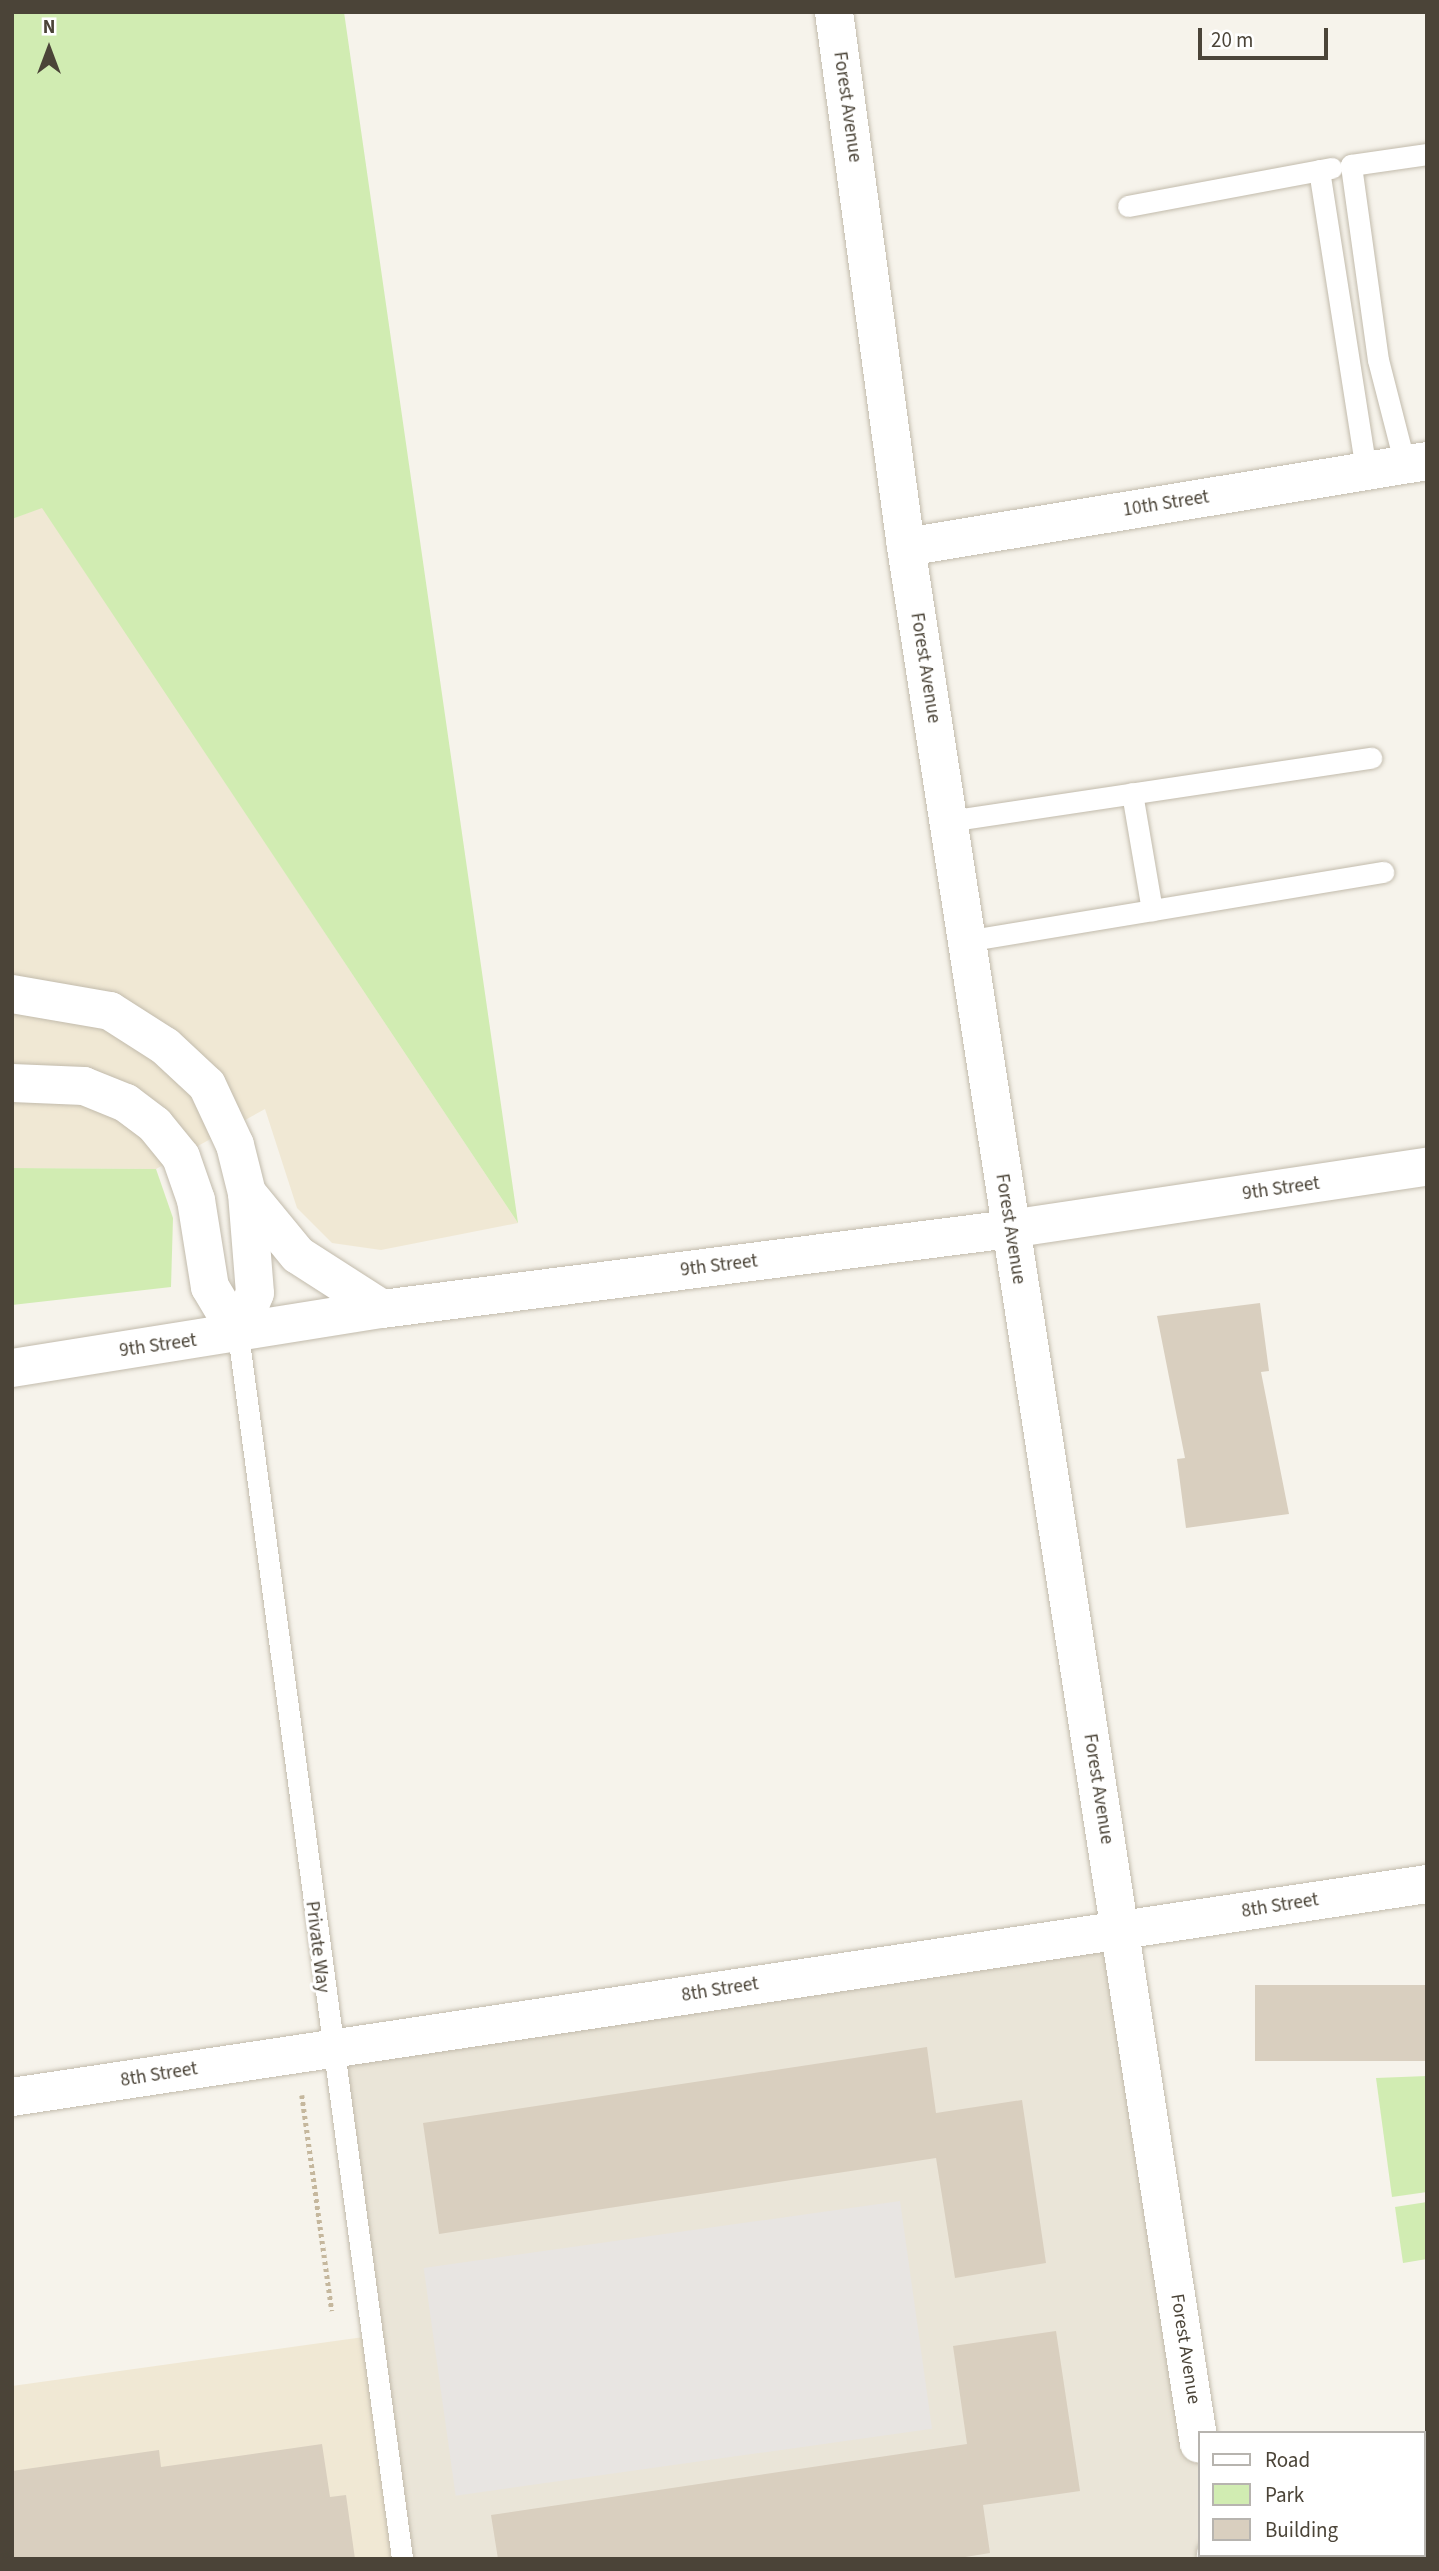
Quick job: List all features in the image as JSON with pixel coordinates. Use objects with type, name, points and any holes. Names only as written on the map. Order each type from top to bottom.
[{"type":"street","name":"Forest Avenue","points":[[834,12],[906,547],[1198,2437]]},
{"type":"street","name":"10th Street","points":[[906,547],[1416,463]]},
{"type":"street","points":[[12,994],[110,1011],[165,1046],[207,1085],[236,1145],[247,1193],[255,1293],[238,1334]]},
{"type":"street","points":[[12,1083],[84,1086],[126,1103],[155,1125],[181,1157],[197,1200],[210,1287],[238,1334]]},
{"type":"street","name":"9th Street","points":[[12,1368],[382,1309],[1010,1229],[1427,1167]]},
{"type":"street","points":[[247,1193],[298,1255],[382,1309]]},
{"type":"street","name":"8th Street","points":[[12,2097],[1427,1884]]},
{"type":"lane","points":[[1128,206],[1351,164],[1427,154]]},
{"type":"lane","points":[[1351,164],[1378,360],[1416,463]]},
{"type":"lane","points":[[1319,170],[1366,471]]},
{"type":"lane","points":[[948,821],[1371,758]]},
{"type":"lane","points":[[1132,793],[1152,910]]},
{"type":"lane","points":[[966,941],[1383,872]]},
{"type":"lane","name":"Private Way","points":[[238,1334],[330,2049],[401,2559]]},
{"type":"shaded area","points":[[42,507],[518,1223],[381,1250],[332,1243],[297,1208],[265,1109],[156,1169],[12,1168],[12,519]]},
{"type":"shaded area","points":[[1121,1930],[1198,2437],[1198,2557],[1217,2559],[402,2559],[330,2049]]},
{"type":"shaded area","points":[[900,2201],[932,2429],[456,2496],[424,2268]]},
{"type":"shaded area","points":[[371,2336],[402,2559],[12,2559],[12,2386]]},
{"type":"green space","points":[[12,12],[344,12],[518,1223],[42,508],[12,519]]},
{"type":"green space","points":[[12,1168],[156,1169],[173,1218],[171,1287],[12,1305]]},
{"type":"green space","points":[[1427,2076],[1427,2192],[1392,2197],[1376,2078]]},
{"type":"green space","points":[[1427,2202],[1427,2259],[1403,2263],[1395,2207]]},
{"type":"building","points":[[1260,1303],[1269,1371],[1261,1372],[1289,1514],[1186,1528],[1177,1459],[1185,1458],[1157,1316]]},
{"type":"building","points":[[1255,1985],[1427,1985],[1427,2061],[1255,2061]]},
{"type":"building","points":[[927,2047],[936,2113],[1022,2100],[1046,2263],[955,2278],[936,2158],[439,2234],[423,2123]]},
{"type":"building","points":[[1056,2331],[1080,2491],[983,2505],[990,2553],[953,2559],[498,2559],[491,2515],[967,2444],[953,2346]]},
{"type":"building","points":[[322,2444],[330,2497],[346,2495],[355,2559],[12,2559],[12,2471],[159,2450],[161,2467]]}]
